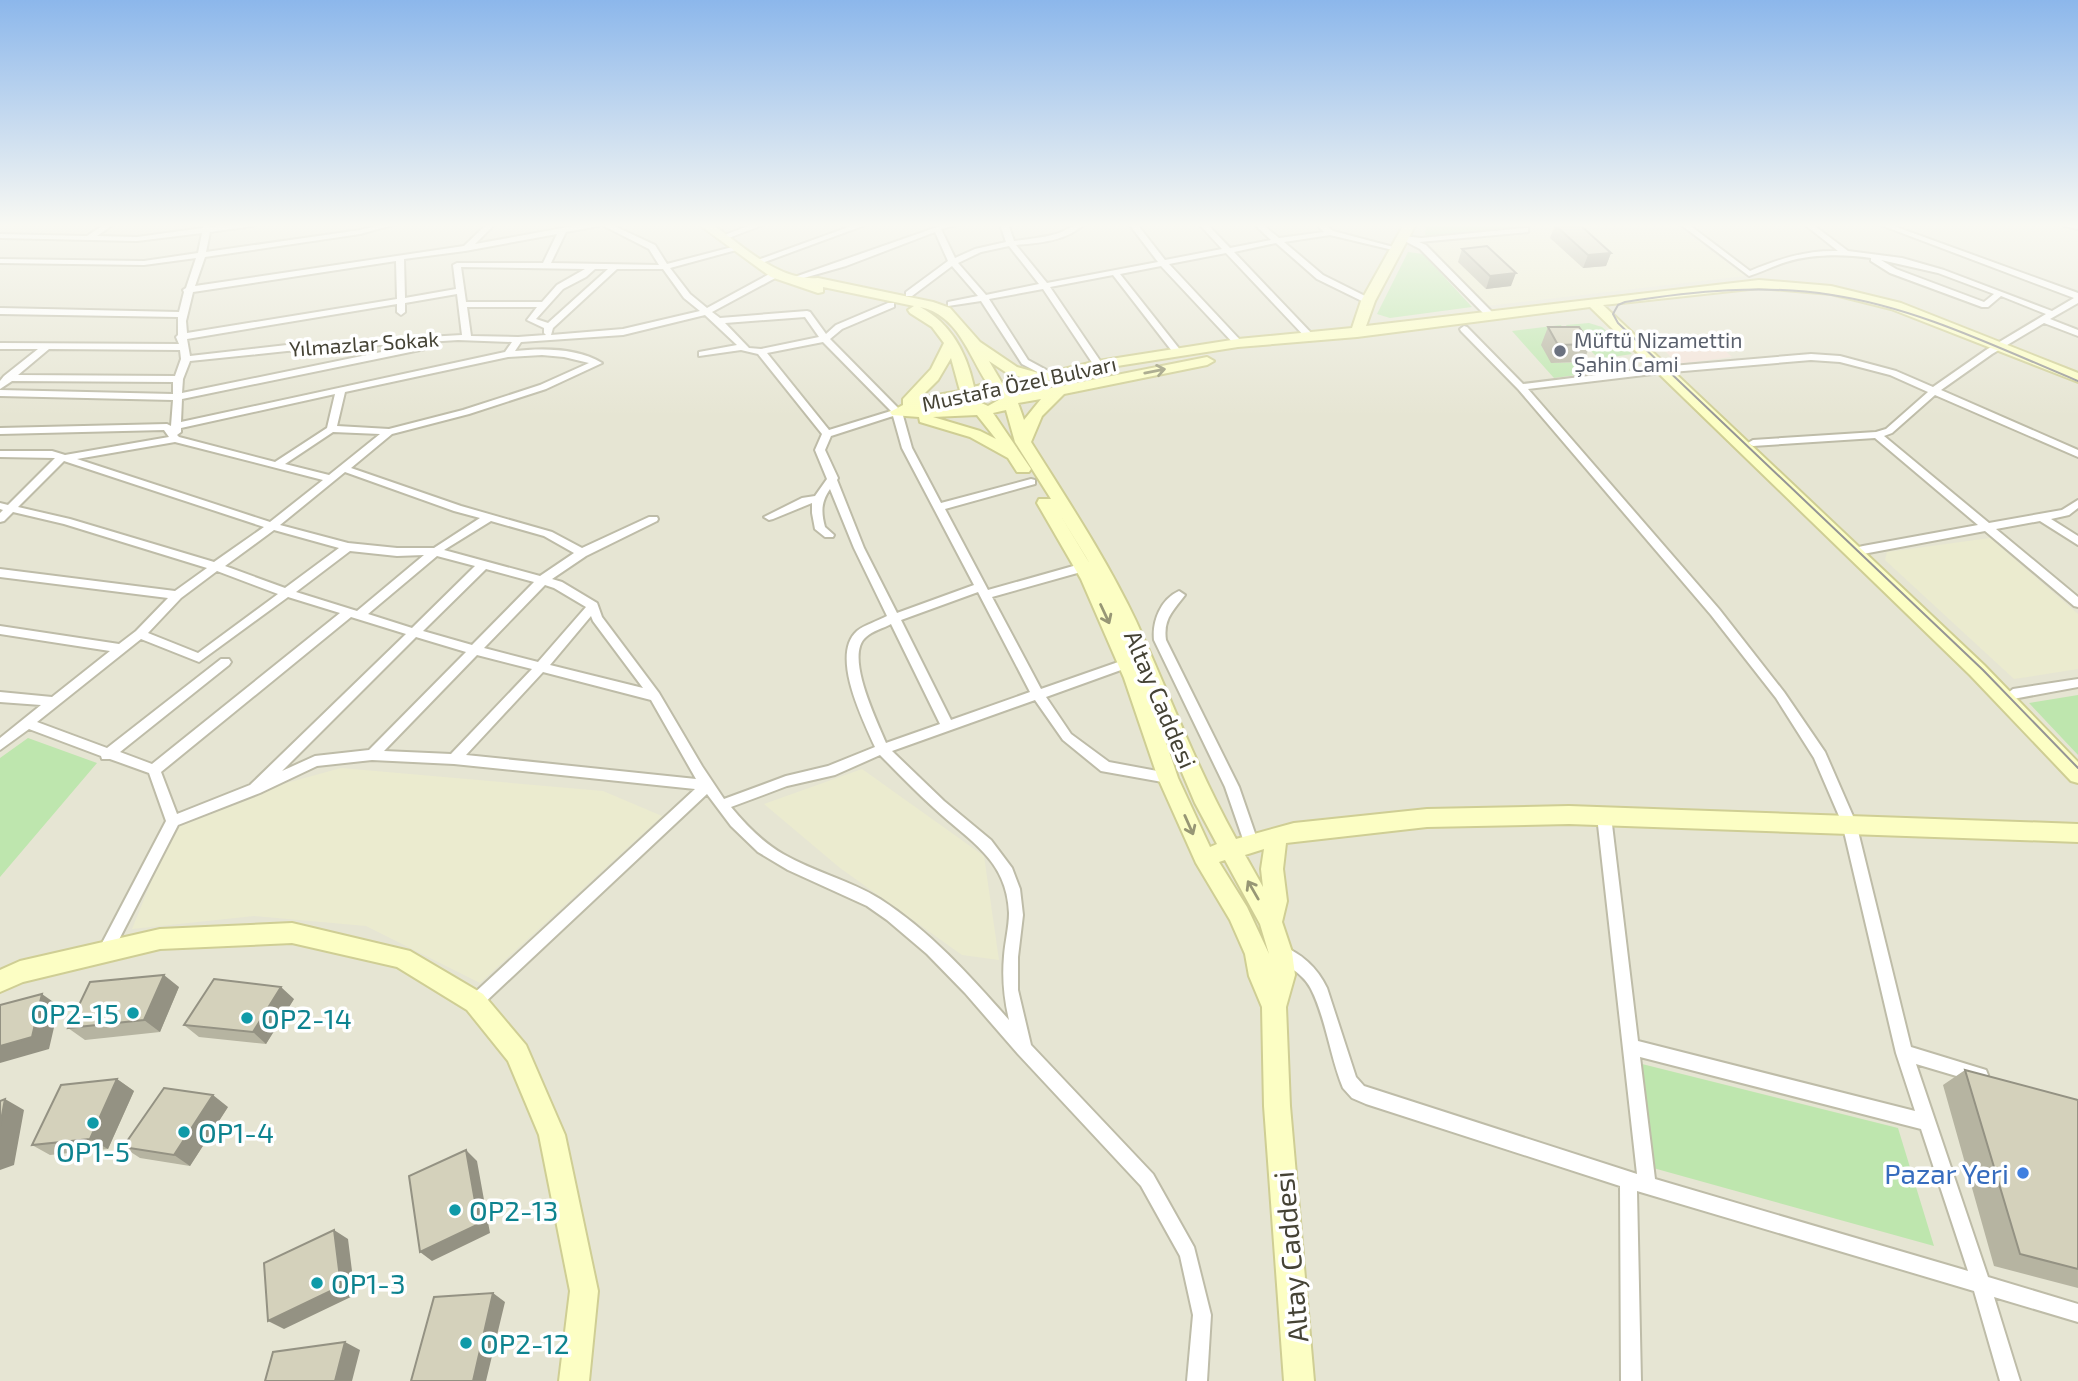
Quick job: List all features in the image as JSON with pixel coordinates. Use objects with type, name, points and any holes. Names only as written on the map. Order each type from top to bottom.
[{"type":"main road","name":"Altay Caddesi","points":[[817,288],[929,316],[938,324],[960,365],[975,402],[1019,450],[1095,557],[1126,620],[1205,803],[1271,922],[1280,952],[1283,975],[1274,1007],[1277,1106],[1299,1381]]},
{"type":"main road","points":[[851,288],[945,311],[975,345],[1012,370],[1044,376]]},
{"type":"main road","points":[[1357,332],[1375,288]]},
{"type":"main road","name":"Mustafa Özel Bulvarı","points":[[975,402],[978,388],[1003,394],[1064,390],[1208,360],[1464,329],[1699,288]]},
{"type":"main road","name":"Mustafa Özel Bulvarı","points":[[1820,288],[1864,297],[1926,317],[2078,387]]},
{"type":"main road","name":"Mustafa Özel Bulvarı","points":[[1003,394],[1044,376],[1238,343],[1311,338],[1489,314],[1758,292],[1793,293],[1855,302],[1885,310],[2078,378]]},
{"type":"main road","points":[[1598,306],[1626,323],[1667,369],[1977,670],[2078,775]]},
{"type":"main road","points":[[897,412],[926,387],[942,367],[950,345]]},
{"type":"main road","name":"Altay Caddesi","points":[[975,345],[987,373],[1003,394],[1031,482],[1084,567],[1128,663],[1168,778],[1204,857],[1240,914],[1257,954],[1261,976],[1274,1007]]},
{"type":"main road","points":[[1667,369],[1753,443],[2013,694],[2078,763]]},
{"type":"main road","points":[[897,412],[975,434],[1019,450],[1028,423],[1036,410],[1046,400],[1064,390]]},
{"type":"main road","name":"Mustafa Özel Bulvarı","points":[[897,412],[940,413],[975,402],[1001,407],[1003,394]]},
{"type":"main road","points":[[1204,857],[1276,836],[1427,818],[1604,816],[2078,833]]},
{"type":"main road","points":[[1271,922],[1276,901],[1272,869],[1276,836]]},
{"type":"main road","points":[[0,981],[20,972],[160,939],[292,933],[402,958],[475,1002],[517,1053],[552,1135],[584,1291],[574,1381]]},
{"type":"street","points":[[175,439],[178,379],[186,359],[182,342],[183,315],[187,290],[198,288]]},
{"type":"street","points":[[400,288],[401,312]]},
{"type":"street","points":[[548,332],[531,320],[559,288]]},
{"type":"street","points":[[548,332],[593,288]]},
{"type":"street","points":[[681,288],[742,347]]},
{"type":"street","points":[[0,393],[178,397],[467,337],[518,340],[548,332],[623,332],[706,312],[749,288]]},
{"type":"street","points":[[909,294],[915,288]]},
{"type":"street","points":[[976,288],[1025,362],[1044,376]]},
{"type":"street","points":[[951,304],[1031,288]]},
{"type":"street","points":[[1047,288],[1098,365]]},
{"type":"street","points":[[1128,288],[1178,352]]},
{"type":"street","points":[[1187,288],[1238,343]]},
{"type":"street","points":[[1265,288],[1311,338]]},
{"type":"street","points":[[1343,288],[1368,301]]},
{"type":"street","points":[[1464,288],[1489,314]]},
{"type":"street","points":[[1940,288],[1985,305],[2000,293]]},
{"type":"street","points":[[1987,288],[2052,313]]},
{"type":"street","points":[[2055,288],[2078,297]]},
{"type":"street","points":[[0,346],[182,342],[460,291]]},
{"type":"street","name":"Yılmazlar Sokak","points":[[186,359],[287,348],[467,337],[460,291]]},
{"type":"street","points":[[1753,443],[1877,435],[1889,431],[1935,390],[2078,297]]},
{"type":"street","points":[[462,304],[542,305]]},
{"type":"street","points":[[702,354],[742,347],[761,352],[824,339],[839,327],[891,305]]},
{"type":"street","points":[[0,311],[183,315]]},
{"type":"street","points":[[718,321],[807,314],[824,339],[897,412],[907,448],[1038,695],[1067,737],[1106,767],[1168,778]]},
{"type":"street","points":[[2042,319],[2078,333]]},
{"type":"street","points":[[1464,329],[1521,387],[1751,655],[1820,756],[1849,824],[1904,1053],[1925,1122],[1983,1285],[2010,1381]]},
{"type":"street","points":[[508,354],[518,340]]},
{"type":"street","points":[[0,386],[5,378],[47,346]]},
{"type":"street","points":[[176,426],[508,354],[542,350],[580,356],[597,363],[530,391],[466,412],[389,432],[331,429],[277,465]]},
{"type":"street","points":[[761,352],[827,433]]},
{"type":"street","points":[[1521,387],[1667,369],[1811,357],[1840,359],[1893,373],[2078,454]]},
{"type":"street","points":[[5,378],[178,379]]},
{"type":"street","points":[[331,429],[341,390]]},
{"type":"street","points":[[827,433],[897,412]]},
{"type":"street","points":[[0,431],[167,428],[175,439]]},
{"type":"street","points":[[0,745],[140,634],[177,595],[272,526],[389,432]]},
{"type":"street","points":[[827,433],[820,450],[859,548],[948,727]]},
{"type":"street","points":[[1877,435],[1988,525],[2078,603]]},
{"type":"street","points":[[0,520],[6,507],[60,459],[175,439],[332,479]]},
{"type":"street","points":[[0,454],[52,454],[60,459],[85,464],[272,526],[348,547],[397,552],[433,551],[558,585],[593,606],[597,618],[655,696],[708,785],[750,838],[779,859],[872,902],[909,930],[971,986],[1024,1049],[1146,1180],[1188,1253],[1202,1315],[1197,1381]]},
{"type":"street","points":[[345,469],[458,509],[548,534],[582,553]]},
{"type":"street","points":[[829,535],[820,529],[815,511],[817,499],[833,478]]},
{"type":"street","points":[[939,507],[1031,482]]},
{"type":"street","points":[[769,517],[806,500],[817,499]]},
{"type":"street","points":[[1863,550],[2065,513],[2078,503]]},
{"type":"street","points":[[6,507],[214,566],[287,593],[415,633],[540,668],[655,696]]},
{"type":"street","points":[[154,770],[433,551],[459,533],[490,517]]},
{"type":"street","points":[[2041,517],[2078,541]]},
{"type":"street","points":[[372,755],[543,580],[582,553],[653,519]]},
{"type":"street","points":[[199,658],[348,547]]},
{"type":"street","points":[[255,789],[483,565]]},
{"type":"street","points":[[1024,1049],[1010,990],[1016,915],[1013,888],[1007,872],[986,844],[940,805],[882,749],[858,692],[852,649],[861,634],[894,618],[983,591],[1084,567]]},
{"type":"street","points":[[0,573],[177,595]]},
{"type":"street","points":[[1179,595],[1163,612],[1157,626],[1160,640],[1227,775],[1243,811],[1251,842]]},
{"type":"street","points":[[454,759],[540,668],[593,606]]},
{"type":"street","points":[[0,630],[121,649]]},
{"type":"street","points":[[107,755],[225,662],[199,658],[140,634]]},
{"type":"street","points":[[722,805],[786,782],[830,771],[882,749],[1128,663]]},
{"type":"street","points":[[2013,694],[2078,683]]},
{"type":"street","points":[[0,697],[55,702]]},
{"type":"street","points":[[28,724],[154,770]]},
{"type":"street","points":[[105,952],[173,821],[255,789],[314,761],[372,755],[454,759],[708,785]]},
{"type":"street","points":[[154,770],[173,821]]},
{"type":"street","points":[[475,1002],[708,785]]},
{"type":"street","points":[[1604,816],[1647,1186]]},
{"type":"street","points":[[1280,952],[1301,963],[1315,980],[1345,1071],[1358,1092],[1647,1186],[2078,1313]]},
{"type":"street","points":[[1631,1047],[1925,1122]]},
{"type":"street","points":[[1904,1053],[1998,1080]]},
{"type":"street","points":[[1628,1180],[1631,1381]]},
{"type":"shaded area","points":[[0,288],[2078,288],[2078,1381],[0,1381]]},
{"type":"shaded area","points":[[1470,288],[1638,288],[1487,306]]},
{"type":"shaded area","points":[[1709,335],[1732,357],[1678,364],[1655,341]]},
{"type":"shaded area","points":[[1990,538],[2078,614],[2078,669],[2014,679],[1885,560],[1887,552]]},
{"type":"shaded area","points":[[341,768],[603,791],[662,816],[480,983],[366,926],[254,916],[132,929],[172,830],[261,790]]},
{"type":"shaded area","points":[[862,769],[984,856],[999,960],[962,955],[840,868],[764,804]]},
{"type":"green space","points":[[1390,288],[1455,288],[1472,307],[1390,318],[1377,314]]},
{"type":"green space","points":[[1589,323],[1602,327],[1632,354],[1599,359],[1588,348],[1582,348],[1566,325]]},
{"type":"green space","points":[[1561,325],[1582,356],[1551,363],[1592,362],[1607,371],[1554,378],[1512,331]]},
{"type":"green space","points":[[2078,695],[2078,755],[2029,703]]},
{"type":"green space","points":[[28,738],[97,763],[0,877],[0,758]]},
{"type":"green space","points":[[1638,1063],[1898,1128],[1934,1246],[1646,1166]]},
{"type":"building","points":[[1548,327],[1579,327],[1591,344],[1558,345]]},
{"type":"building","points":[[164,975],[144,1020],[68,1028],[90,982]]},
{"type":"building","points":[[214,979],[281,987],[253,1032],[184,1025]]},
{"type":"building","points":[[42,994],[32,1037],[0,1046],[0,1005]]},
{"type":"building","name":"Pazar Yeri","points":[[1965,1070],[2078,1100],[2078,1269],[2020,1254]]},
{"type":"building","points":[[117,1079],[90,1139],[32,1145],[61,1085]]},
{"type":"building","points":[[164,1088],[213,1095],[174,1155],[123,1147]]},
{"type":"building","points":[[5,1099],[0,1126],[0,1101]]},
{"type":"building","name":"OP2-13","points":[[466,1150],[479,1224],[420,1252],[409,1176]]},
{"type":"building","points":[[334,1230],[341,1286],[268,1321],[264,1263]]},
{"type":"building","name":"OP2-12","points":[[493,1293],[473,1381],[411,1381],[434,1297]]},
{"type":"building","points":[[345,1342],[335,1381],[265,1381],[273,1352]]},
{"type":"tram line","points":[[2078,381],[1927,319],[1832,295],[1754,289],[1703,292],[1625,302],[1618,305],[1613,314],[1618,323],[1983,670],[2078,768]]},
{"type":"place","name":"Müftü Nizamettin Şahin Cami","points":[[1560,351]]},
{"type":"place","name":"OP2-15","points":[[133,1013]]},
{"type":"place","name":"OP2-14","points":[[247,1018]]},
{"type":"place","name":"OP1-5","points":[[93,1123]]},
{"type":"place","name":"OP1-4","points":[[184,1132]]},
{"type":"place","name":"Pazar Yeri","points":[[2023,1173]]},
{"type":"place","name":"OP2-13","points":[[455,1210]]},
{"type":"place","name":"OP1-3","points":[[317,1283]]},
{"type":"place","name":"OP2-12","points":[[466,1343]]}]
